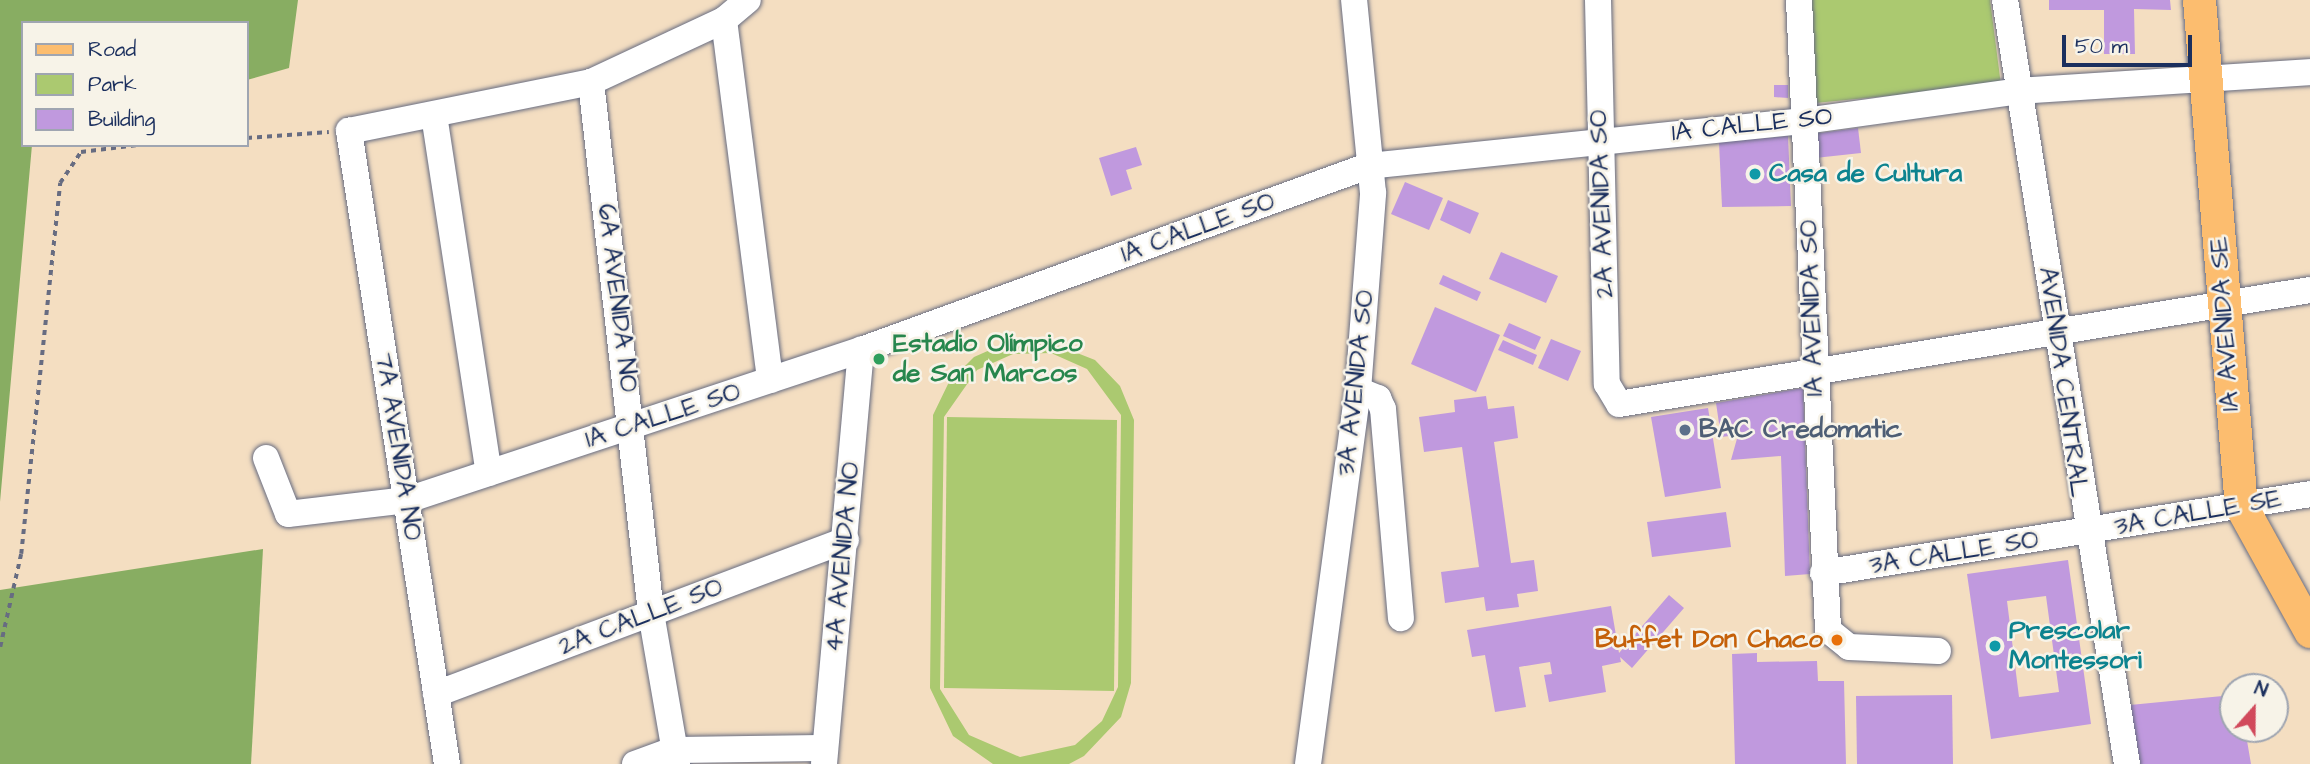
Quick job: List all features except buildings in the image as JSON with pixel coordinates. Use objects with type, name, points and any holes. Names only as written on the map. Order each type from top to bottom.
[{"type":"main road","name":"1A AVENIDA SE","points":[[2199,0],[2241,506],[2310,631]]},
{"type":"street","points":[[349,131],[591,82],[724,20],[748,0]]},
{"type":"street","name":"3A AVENIDA SO","points":[[1308,764],[1358,390],[1373,193],[1368,166],[1353,0]]},
{"type":"street","name":"2A AVENIDA SO","points":[[1598,0],[1607,384],[1619,404],[1815,369]]},
{"type":"street","name":"1A AVENIDA SO","points":[[1799,0],[1823,573],[1828,630],[1839,643],[1938,651]]},
{"type":"street","name":"AVENIDA CENTRAL","points":[[2005,0],[2085,533],[2127,764]]},
{"type":"street","points":[[724,20],[770,380]]},
{"type":"street","name":"1A CALLE SO","points":[[266,457],[288,514],[407,500],[861,350],[1368,166],[1600,139],[1804,121],[2019,91],[2310,72]]},
{"type":"street","name":"6A AVENIDA NO","points":[[591,82],[633,425],[651,613],[675,757]]},
{"type":"street","points":[[434,115],[489,473]]},
{"type":"street","name":"7A AVENIDA NO","points":[[349,131],[447,764]]},
{"type":"street","points":[[1815,369],[2056,328],[2310,290]]},
{"type":"street","name":"4A AVENIDA NO","points":[[824,756],[846,540],[861,350]]},
{"type":"street","points":[[1358,390],[1378,398],[1383,409],[1401,618]]},
{"type":"street","name":"3A CALLE SE","points":[[2085,533],[2310,494]]},
{"type":"street","name":"3A CALLE SO","points":[[1823,573],[2085,533]]},
{"type":"street","name":"2A CALLE SO","points":[[436,694],[846,540]]},
{"type":"street","points":[[635,764],[675,757],[824,756]]},
{"type":"path","points":[[248,138],[349,131]]},
{"type":"path","points":[[0,647],[21,554],[60,183],[81,152],[122,147]]},
{"type":"green space","points":[[0,0],[298,0],[289,68],[248,80],[248,21],[21,21],[21,147],[32,147],[0,502]]},
{"type":"green space","points":[[1811,0],[1990,0],[2001,85],[1815,103]]},
{"type":"green space","points":[[1044,340],[1095,360],[1120,386],[1134,420],[1131,683],[1121,717],[1084,756],[1069,764],[993,764],[953,736],[930,688],[933,415],[949,382],[974,357],[1008,342]],"holes":[[[1051,353],[1087,369],[1121,415],[1118,687],[1102,721],[1075,745],[1020,757],[969,735],[940,689],[944,417],[977,370],[1013,354]]]},
{"type":"green space","points":[[947,417],[1117,420],[1114,691],[944,688]]},
{"type":"green space","points":[[263,549],[251,764],[0,764],[0,590]]},
{"type":"place","name":"Casa de Cultura","points":[[1755,174]]},
{"type":"place","name":"Estadio Olímpico de San Marcos","points":[[879,359]]},
{"type":"place","name":"BAC Credomatic","points":[[1685,430]]},
{"type":"place","name":"Buffet Don Chaco","points":[[1837,640]]},
{"type":"place","name":"Prescolar Montessori","points":[[1995,646]]}]
